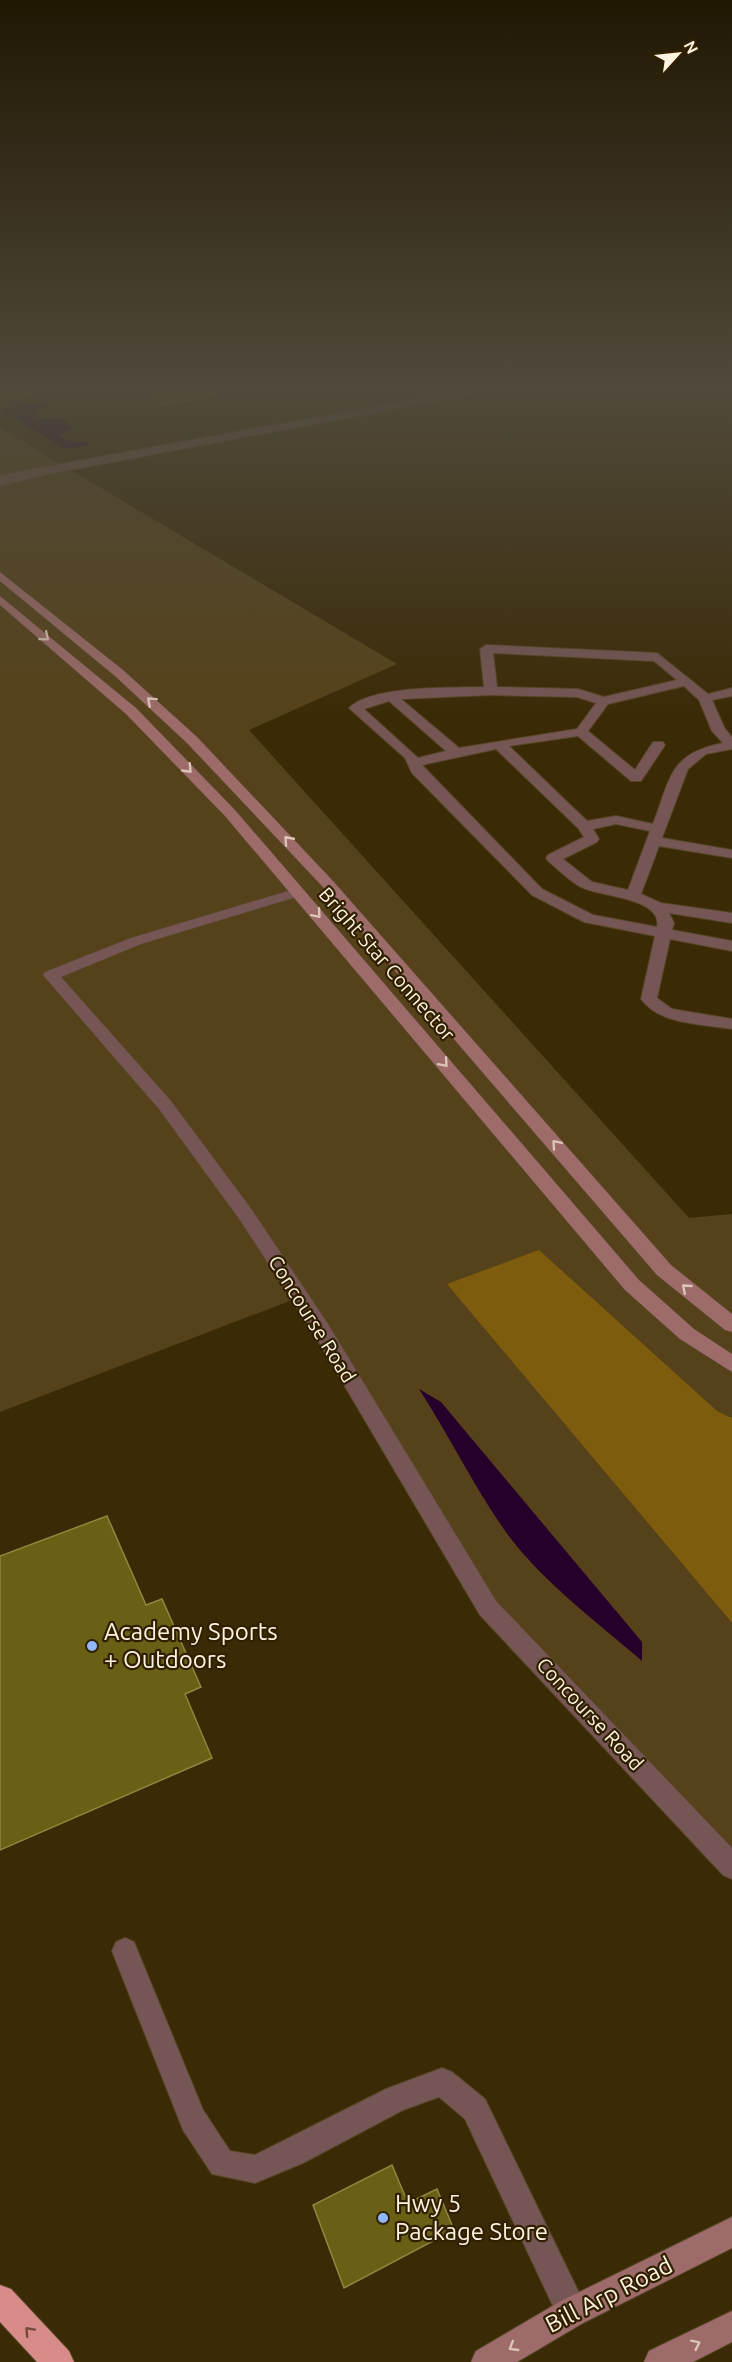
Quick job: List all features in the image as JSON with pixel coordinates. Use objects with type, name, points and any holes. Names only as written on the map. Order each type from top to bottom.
[{"type":"highway","points":[[0,2300],[58,2362]]},
{"type":"street","name":"Bright Star Connector","points":[[0,574],[137,688],[200,748],[328,884],[664,1270],[732,1324]]},
{"type":"street","name":"Bright Star Connector","points":[[0,599],[96,680],[167,746],[230,813],[632,1285],[687,1334],[732,1364]]},
{"type":"street","points":[[491,691],[486,649],[657,657],[705,698],[719,731],[732,744]]},
{"type":"street","points":[[686,682],[604,701],[578,693],[424,692],[391,696],[355,708],[411,756],[417,770],[537,892],[589,919],[732,946]]},
{"type":"street","points":[[705,698],[732,692]]},
{"type":"street","points":[[391,696],[456,753]]},
{"type":"street","points":[[414,763],[499,744],[581,732],[604,701]]},
{"type":"street","points":[[581,732],[636,778],[658,745]]},
{"type":"street","points":[[499,744],[584,826],[592,839],[553,858],[587,885],[633,896],[658,907],[732,918]]},
{"type":"street","points":[[633,896],[682,767],[702,751],[732,744]]},
{"type":"street","points":[[584,826],[616,820],[656,835],[732,854]]},
{"type":"street","name":"Concourse Road","points":[[298,892],[136,941],[76,963],[51,975],[165,1105],[246,1215],[321,1329],[488,1608],[732,1866]]},
{"type":"street","points":[[658,907],[666,923],[649,999],[667,1013],[732,1024]]},
{"type":"street","points":[[125,1951],[193,2120],[222,2164],[255,2169],[293,2153],[396,2098],[442,2082],[475,2109],[572,2312]]},
{"type":"street","name":"Bill Arp Road","points":[[487,2362],[572,2312],[732,2232]]},
{"type":"street","points":[[660,2362],[732,2326]]},
{"type":"shaded area","points":[[0,497],[116,497],[397,664],[249,730],[689,1218],[732,1214],[732,1418],[448,1284],[732,1623],[732,1866],[488,1608],[300,1297],[0,1412]]},
{"type":"shaded area","points":[[539,1250],[717,1411],[732,1418],[732,1623],[447,1284]]},
{"type":"shaded area","points":[[419,1389],[441,1402],[642,1642],[642,1661],[572,1602],[538,1570],[508,1535]]},
{"type":"building","name":"Academy Sports + Outdoors","points":[[107,1516],[146,1605],[162,1599],[201,1687],[185,1694],[212,1758],[0,1850],[0,1556]]},
{"type":"building","name":"Hwy 5 Package Store","points":[[392,2165],[408,2203],[437,2189],[454,2230],[344,2288],[313,2205]]},
{"type":"place","name":"Academy Sports + Outdoors","points":[[92,1646]]},
{"type":"place","name":"Hwy 5 Package Store","points":[[383,2218]]}]
